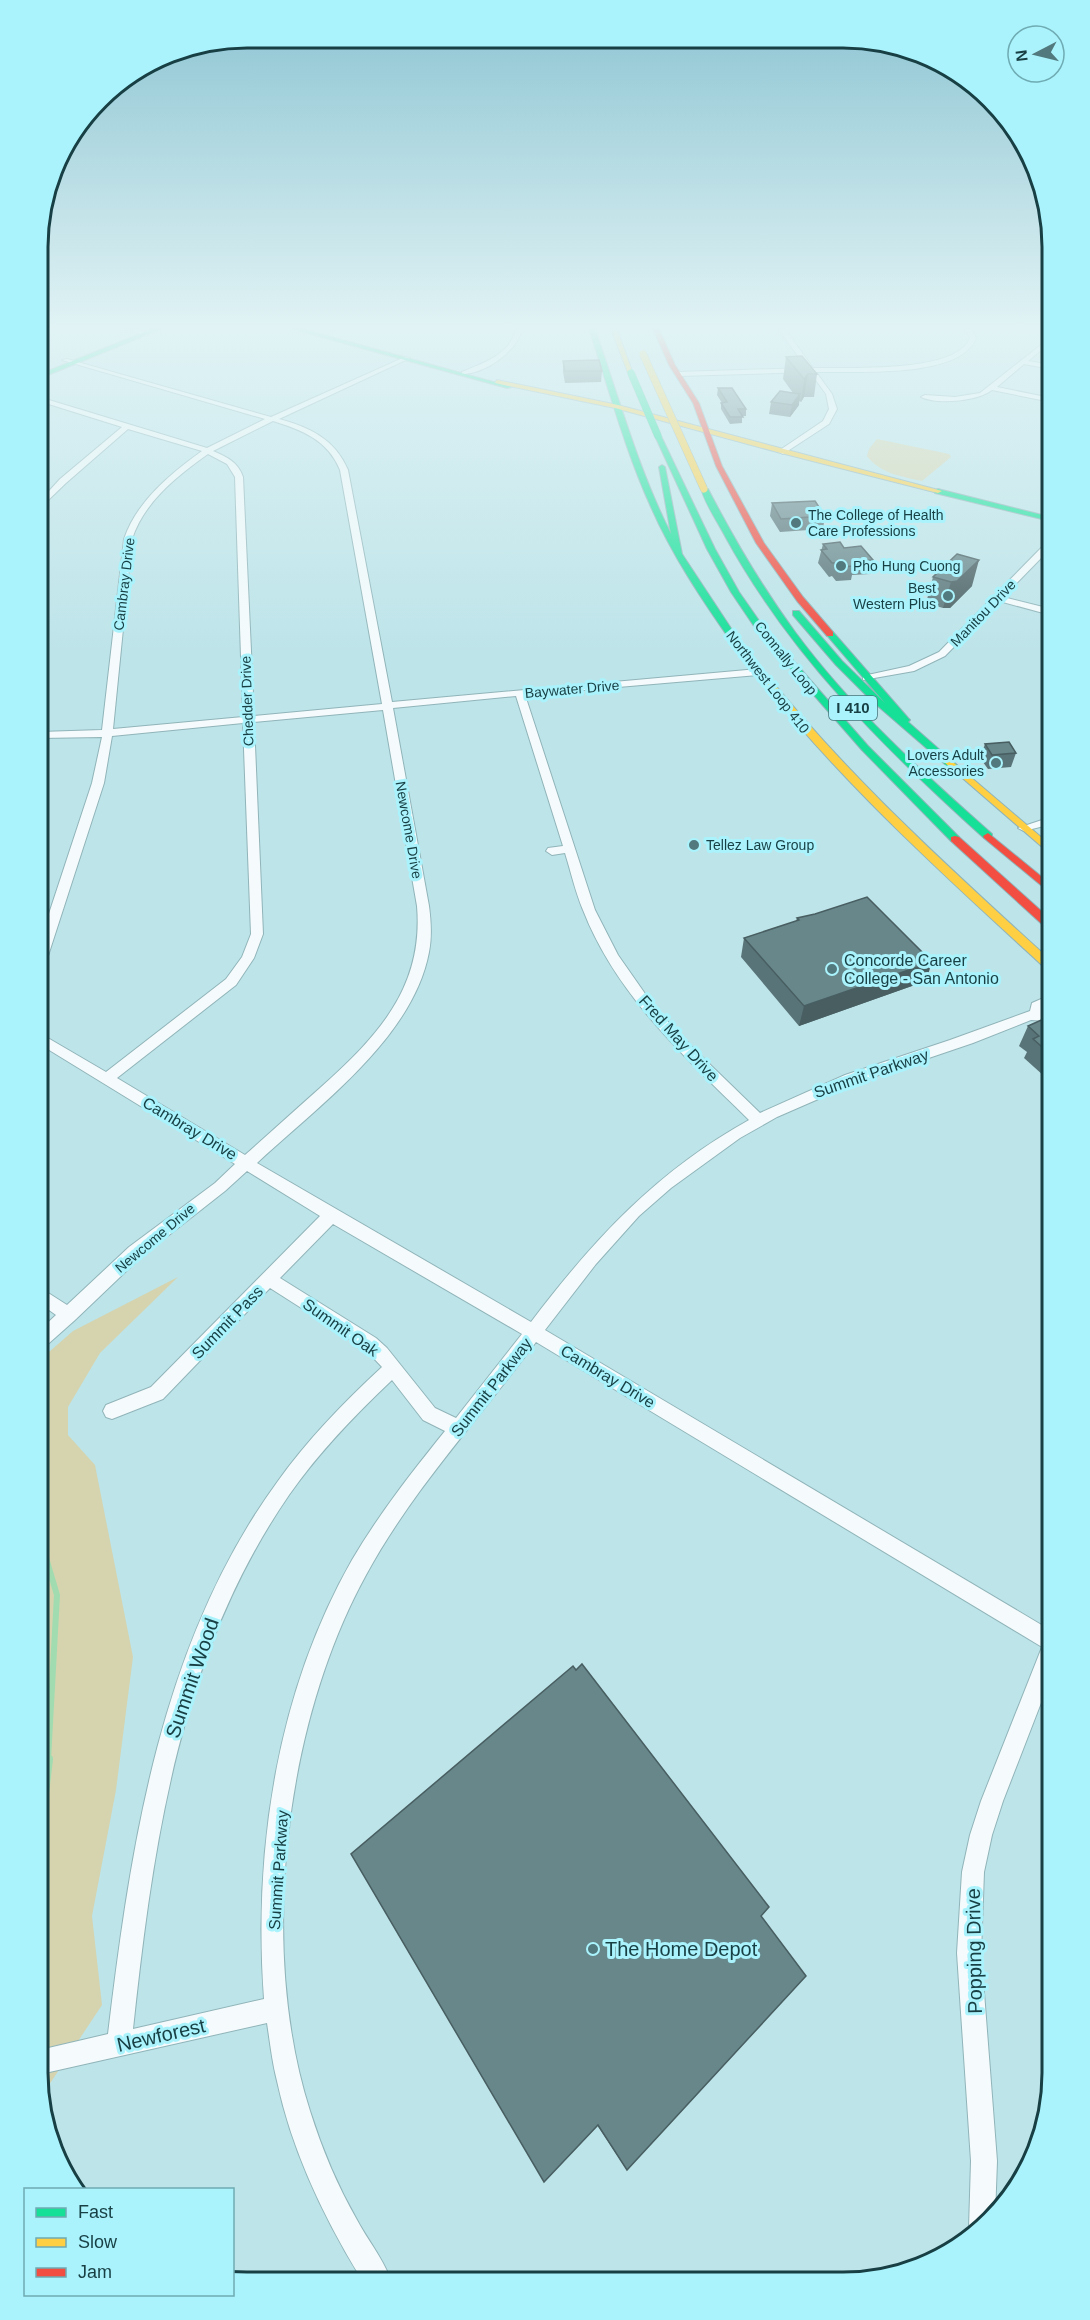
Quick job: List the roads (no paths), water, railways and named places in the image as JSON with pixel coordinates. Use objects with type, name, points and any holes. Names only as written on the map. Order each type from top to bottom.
[{"type":"main road","name":"Northwest Loop 410","points":[[628,437],[657,513],[679,554],[709,605],[758,672],[813,739],[865,794],[1042,958]]},
{"type":"main road","points":[[658,437],[679,554]]},
{"type":"main road","name":"Connally Loop","points":[[659,437],[708,543],[749,613],[815,693],[923,808],[992,875],[1042,918]]},
{"type":"main road","name":"Connally Loop","points":[[681,437],[724,531],[806,653],[843,698],[970,822],[1042,883]]},
{"type":"main road","points":[[682,437],[695,440],[717,460]]},
{"type":"main road","points":[[710,437],[717,460],[736,500],[770,559],[800,599],[870,681],[902,717],[956,769]]},
{"type":"main road","points":[[716,437],[762,452]]},
{"type":"main road","points":[[719,437],[1042,517]]},
{"type":"main road","points":[[717,460],[734,453],[783,452]]},
{"type":"main road","points":[[704,489],[764,577],[839,663],[874,698],[1042,844]]},
{"type":"street","points":[[48,497],[63,481],[114,437]]},
{"type":"street","name":"Chedder Drive","points":[[108,1078],[231,982],[254,946],[258,926],[239,477],[231,462],[207,451],[163,437]]},
{"type":"street","name":"Cambray Drive","points":[[48,935],[98,783],[108,733],[129,531],[163,485],[207,451],[235,437]]},
{"type":"street","name":"Newcome Drive","points":[[48,1334],[135,1252],[220,1187],[367,1052],[389,1027],[406,999],[416,975],[424,945],[423,906],[344,465],[334,449],[319,437]]},
{"type":"street","points":[[783,452],[804,437]]},
{"type":"street","name":"Manitou Drive","points":[[870,681],[906,675],[911,669],[942,654],[1042,552]]},
{"type":"street","points":[[998,598],[1042,610]]},
{"type":"street","name":"Baywater Drive","points":[[48,735],[108,733],[387,707],[399,709],[506,693],[520,694],[758,672]]},
{"type":"street","name":"Fred May Drive","points":[[520,694],[589,910],[612,956],[650,1011],[690,1054],[758,1120]]},
{"type":"street","points":[[1024,828],[1042,823]]},
{"type":"street","points":[[552,851],[568,849]]},
{"type":"street","name":"Summit Parkway","points":[[373,2272],[355,2245],[328,2192],[306,2138],[290,2082],[273,1967],[277,1839],[289,1765],[304,1699],[328,1631],[356,1572],[388,1519],[605,1242],[657,1191],[709,1149],[758,1120],[817,1090],[1042,1015],[1037,1006],[1042,1004]]},
{"type":"street","name":"Cambray Drive","points":[[48,1043],[331,1215],[534,1332],[1042,1636]]},
{"type":"street","name":"Summit Pass","points":[[112,1411],[157,1393],[331,1215]]},
{"type":"street","name":"Summit Oak","points":[[269,1279],[370,1343],[429,1414],[459,1429]]},
{"type":"street","points":[[48,1300],[69,1315]]},
{"type":"street","name":"Summit Wood","points":[[119,2044],[125,1988],[152,1818],[184,1689],[209,1625],[236,1567],[271,1506],[333,1426],[392,1368]]},
{"type":"street","name":"Popping Drive","points":[[982,2215],[984,2161],[969,1953],[974,1872],[981,1835],[992,1802],[1042,1673]]},
{"type":"street","name":"Newforest","points":[[48,2060],[278,2008]]},
{"type":"waterway","points":[[48,1565],[57,1595],[48,1760]]},
{"type":"waterway","points":[[48,1768],[49,1759]]},
{"type":"place","name":"The College of Health Care Professions","points":[[796,523]]},
{"type":"place","name":"Pho Hung Cuong","points":[[841,566]]},
{"type":"place","name":"Best Western Plus","points":[[948,596]]},
{"type":"place","name":"Lovers Adult Accessories","points":[[996,763]]},
{"type":"place","name":"Tellez Law Group","points":[[694,845]]},
{"type":"place","name":"Concorde Career College - San Antonio","points":[[832,969]]},
{"type":"place","name":"The Home Depot","points":[[593,1949]]}]
